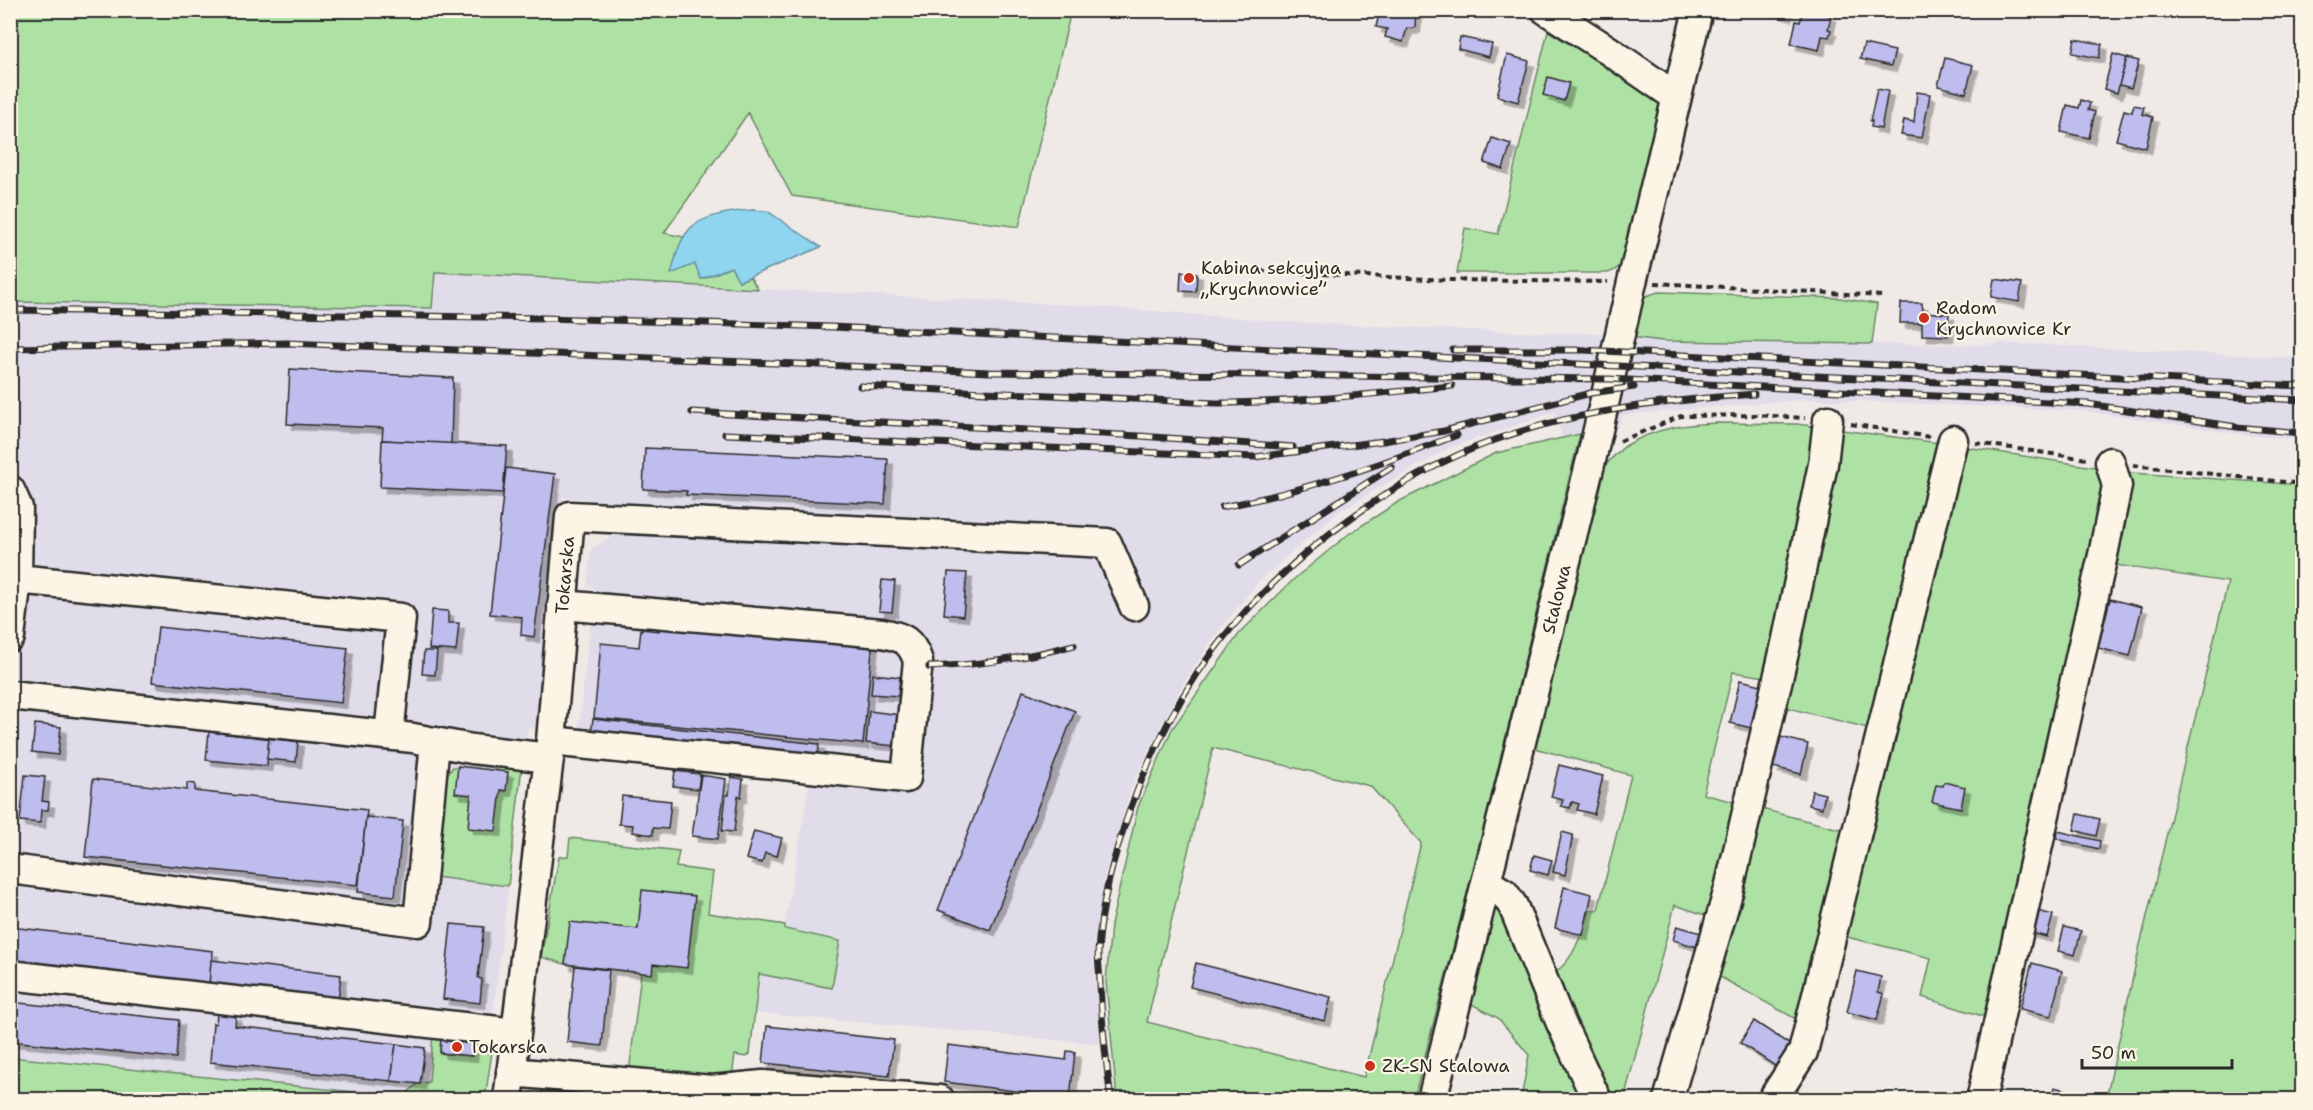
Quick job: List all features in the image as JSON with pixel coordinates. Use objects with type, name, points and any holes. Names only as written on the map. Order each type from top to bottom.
[{"type":"street","points":[[1546,10],[1677,97]]},
{"type":"street","name":"Stalowa","points":[[1432,1100],[1592,456],[1698,10]]},
{"type":"street","points":[[1668,1100],[1729,889],[1788,633],[1823,464],[1828,420]]},
{"type":"street","points":[[1772,1100],[1803,1052],[1953,440]]},
{"type":"street","points":[[1980,1100],[2103,555],[2117,486],[2110,462]]},
{"type":"street","points":[[10,490],[18,508],[10,637]]},
{"type":"street","name":"Tokarska","points":[[508,1100],[550,749],[570,516],[1107,543],[1134,606]]},
{"type":"street","points":[[14,578],[401,618],[388,735]]},
{"type":"street","points":[[10,695],[388,735],[472,749],[550,749],[906,778],[918,661],[914,647],[900,637],[882,633],[562,605]]},
{"type":"street","points":[[10,869],[418,922],[435,742]]},
{"type":"street","points":[[1487,883],[1504,893],[1513,906],[1560,1021],[1597,1100]]},
{"type":"street","points":[[10,975],[516,1033]]},
{"type":"street","points":[[511,1072],[712,1089],[763,1085],[940,1100]]},
{"type":"path","points":[[1218,269],[1448,280],[1632,282],[1882,296]]},
{"type":"shaded area","points":[[435,272],[1093,306],[1288,322],[1518,332],[1601,333],[1663,341],[1986,345],[2004,343],[2302,358],[2302,439],[2253,436],[2084,411],[1812,399],[1623,415],[1618,427],[1562,438],[1555,412],[1449,448],[1340,511],[1259,581],[1217,633],[1185,681],[1131,789],[1105,876],[1093,955],[1100,1044],[755,1013],[759,973],[832,988],[784,929],[809,785],[811,757],[578,733],[594,588],[587,587],[591,549],[631,525],[632,504],[563,497],[535,728],[527,729],[493,1017],[433,1034],[429,1082],[419,1082],[403,1097],[11,1057],[11,302],[432,308]]},
{"type":"green space","points":[[10,11],[1071,11],[1019,227],[792,196],[748,113],[664,233],[684,237],[676,255],[695,264],[702,279],[731,267],[739,281],[750,277],[758,289],[435,272],[432,308],[11,302]]},
{"type":"green space","points":[[1548,31],[1648,90],[1659,100],[1663,109],[1624,262],[1608,273],[1457,273],[1465,228],[1498,234]]},
{"type":"green space","points":[[1658,292],[1840,298],[1877,304],[1872,344],[1663,341],[1630,337],[1643,297]]},
{"type":"green space","points":[[1705,424],[1797,424],[1947,444],[2133,473],[2302,485],[2302,1099],[2106,1099],[2140,945],[2228,582],[2096,562],[1995,1020],[1922,997],[1931,958],[1827,932],[1805,1024],[1713,973],[1726,922],[1675,905],[1624,1099],[1607,1099],[1550,975],[1571,956],[1590,910],[1598,910],[1631,775],[1531,747],[1597,474],[1619,451],[1638,439],[1671,428]],"holes":[[[1733,672],[1786,680],[1780,706],[1876,730],[1851,832],[1703,794]]]},
{"type":"green space","points":[[1580,434],[1474,867],[1415,1094],[1411,1100],[1117,1099],[1106,982],[1111,925],[1138,807],[1172,729],[1239,634],[1294,579],[1350,533],[1398,502],[1496,453]],"holes":[[[1213,748],[1370,786],[1421,843],[1364,1077],[1147,1022]]]},
{"type":"green space","points":[[499,760],[522,766],[508,886],[435,877],[445,777],[453,767],[497,771]]},
{"type":"green space","points":[[570,838],[679,851],[676,867],[713,872],[708,913],[785,925],[785,929],[840,941],[832,988],[759,974],[750,1054],[746,1057],[735,1055],[732,1077],[691,1073],[691,1079],[629,1073],[641,973],[565,964],[541,957],[559,857],[568,856]]},
{"type":"green space","points":[[1494,905],[1502,905],[1589,1099],[1521,1099],[1529,1055],[1498,1018],[1468,1002]]},
{"type":"green space","points":[[433,1034],[441,1037],[440,1053],[472,1056],[474,1040],[493,1045],[485,1099],[11,1100],[11,1057],[403,1097],[417,1084],[429,1082]]},
{"type":"green space","points":[[650,1088],[649,1099],[582,1100],[582,1092]]},
{"type":"water","points":[[753,210],[767,211],[821,247],[739,281],[731,267],[701,279],[695,264],[671,274],[682,241],[694,226],[718,215]]},
{"type":"building","points":[[1380,10],[1416,10],[1415,27],[1407,28],[1403,42],[1385,37],[1387,29],[1376,27]]},
{"type":"building","points":[[1768,10],[1788,10],[1786,16]]},
{"type":"building","points":[[1803,10],[1831,16],[1829,37],[1822,36],[1819,50],[1791,44],[1796,21],[1800,22]]},
{"type":"building","points":[[1460,37],[1492,44],[1489,57],[1458,49]]},
{"type":"building","points":[[2075,39],[2102,44],[2099,58],[2072,53]]},
{"type":"building","points":[[1864,44],[1895,51],[1891,66],[1860,59]]},
{"type":"building","points":[[2113,54],[2127,58],[2117,93],[2104,89]]},
{"type":"building","points":[[1507,55],[1529,61],[1518,102],[1497,96]]},
{"type":"building","points":[[1945,58],[1973,65],[1966,93],[1938,86]]},
{"type":"building","points":[[2127,58],[2139,61],[2131,88],[2119,85]]},
{"type":"building","points":[[1548,77],[1569,83],[1564,101],[1543,95]]},
{"type":"building","points":[[1877,89],[1888,91],[1881,129],[1871,127],[1872,121],[1870,121]]},
{"type":"building","points":[[1917,92],[1930,94],[1922,138],[1901,135],[1904,120],[1914,122]]},
{"type":"building","points":[[2081,100],[2090,103],[2088,110],[2095,112],[2089,138],[2061,132],[2067,105],[2079,108]]},
{"type":"building","points":[[2134,105],[2144,107],[2142,114],[2153,117],[2146,148],[2116,140],[2124,110],[2132,112]]},
{"type":"building","points":[[1492,138],[1511,144],[1503,169],[1484,163]]},
{"type":"building","name":"Kabina sekcyjna „Krychnowice”","points":[[1181,272],[1197,273],[1196,292],[1180,291]]},
{"type":"building","points":[[1994,279],[2022,283],[2019,302],[1991,297]]},
{"type":"building","name":"Radom Krychnowice Kr","points":[[1901,303],[1922,303],[1923,312],[1949,314],[1948,336],[1922,335],[1922,323],[1900,323]]},
{"type":"building","points":[[290,369],[453,378],[451,444],[382,440],[383,428],[287,424]]},
{"type":"building","points":[[382,440],[507,446],[503,493],[380,487]]},
{"type":"building","points":[[645,448],[888,459],[885,504],[686,495],[687,491],[643,489]]},
{"type":"building","points":[[506,468],[555,474],[534,637],[521,635],[522,617],[490,614]]},
{"type":"building","points":[[948,572],[967,573],[963,616],[944,614]]},
{"type":"building","points":[[882,580],[895,581],[892,612],[879,611]]},
{"type":"building","points":[[2110,599],[2142,607],[2130,656],[2098,648]]},
{"type":"building","points":[[432,610],[448,611],[448,623],[459,623],[456,651],[429,649]]},
{"type":"building","points":[[660,620],[873,640],[863,744],[594,718],[601,643],[639,647],[641,629],[659,631]]},
{"type":"building","points":[[158,627],[348,648],[341,703],[152,682]]},
{"type":"building","points":[[424,651],[437,651],[435,675],[422,674]]},
{"type":"building","points":[[873,674],[900,677],[898,696],[871,694]]},
{"type":"building","points":[[1740,680],[1770,687],[1760,730],[1730,723]]},
{"type":"building","points":[[1023,691],[1075,711],[990,930],[938,910]]},
{"type":"building","points":[[869,711],[900,715],[896,746],[866,743]]},
{"type":"building","points":[[593,719],[819,744],[818,758],[591,733]]},
{"type":"building","points":[[35,724],[61,727],[58,755],[32,752]]},
{"type":"building","points":[[209,732],[269,738],[267,766],[206,760]]},
{"type":"building","points":[[1781,737],[1808,744],[1801,774],[1773,767]]},
{"type":"building","points":[[269,738],[298,741],[296,762],[267,759]]},
{"type":"building","points":[[1559,765],[1603,776],[1594,814],[1577,810],[1579,804],[1572,802],[1570,808],[1561,806],[1563,800],[1551,797]]},
{"type":"building","points":[[458,766],[508,772],[506,791],[501,790],[496,831],[468,828],[471,795],[455,793]]},
{"type":"building","points":[[675,771],[700,774],[698,789],[673,786]]},
{"type":"building","points":[[25,775],[45,777],[42,801],[49,802],[48,810],[41,810],[40,823],[20,821]]},
{"type":"building","points":[[701,775],[726,779],[718,839],[692,836]]},
{"type":"building","points":[[731,777],[743,779],[741,797],[738,796],[734,832],[722,831],[726,795],[729,795]]},
{"type":"building","points":[[93,779],[187,790],[187,783],[195,784],[195,791],[367,810],[358,885],[85,857]]},
{"type":"building","points":[[1944,782],[1965,787],[1961,808],[1932,802],[1936,785],[1943,786]]},
{"type":"building","points":[[1812,791],[1825,794],[1822,808],[1809,805]]},
{"type":"building","points":[[622,796],[671,801],[668,829],[653,828],[653,835],[632,832],[633,825],[619,824]]},
{"type":"building","points":[[2078,814],[2100,819],[2096,836],[2074,830]]},
{"type":"building","points":[[366,817],[403,821],[395,896],[358,892]]},
{"type":"building","points":[[754,831],[782,838],[777,856],[765,853],[762,863],[746,859]]},
{"type":"building","points":[[2058,831],[2100,841],[2099,849],[2057,839]]},
{"type":"building","points":[[1562,832],[1573,835],[1565,875],[1553,872]]},
{"type":"building","points":[[1534,855],[1552,860],[1548,875],[1530,870]]},
{"type":"building","points":[[1564,887],[1592,894],[1583,935],[1555,928]]},
{"type":"building","points":[[642,890],[695,896],[687,968],[653,964],[652,974],[565,964],[570,922],[638,929]]},
{"type":"building","points":[[2034,910],[2053,915],[2047,937],[2028,932]]},
{"type":"building","points":[[451,924],[484,927],[478,978],[482,979],[480,1003],[443,999]]},
{"type":"building","points":[[1677,926],[1701,933],[1697,947],[1673,940]]},
{"type":"building","points":[[11,927],[213,951],[209,986],[10,964]]},
{"type":"building","points":[[2064,927],[2081,931],[2075,955],[2058,951]]},
{"type":"building","points":[[211,960],[341,975],[338,1001],[209,986]]},
{"type":"building","points":[[1196,963],[1331,997],[1325,1021],[1190,987]]},
{"type":"building","points":[[2032,963],[2062,971],[2051,1016],[2020,1009]]},
{"type":"building","points":[[575,966],[609,970],[602,1046],[567,1042]]},
{"type":"building","points":[[1857,971],[1881,977],[1878,992],[1884,994],[1877,1020],[1847,1012]]},
{"type":"building","points":[[10,1002],[179,1020],[176,1058],[10,1041]]},
{"type":"building","points":[[217,1013],[236,1016],[235,1026],[396,1044],[391,1081],[210,1062],[213,1023],[216,1024]]},
{"type":"building","points":[[1754,1021],[1792,1046],[1778,1068],[1740,1043]]},
{"type":"building","points":[[767,1026],[894,1040],[889,1076],[763,1063]]},
{"type":"building","name":"Tokarska","points":[[441,1037],[474,1040],[472,1056],[440,1053]]},
{"type":"building","points":[[396,1044],[425,1048],[420,1084],[391,1081]]},
{"type":"building","points":[[948,1045],[1066,1060],[1067,1051],[1075,1052],[1070,1098],[944,1082]]},
{"type":"building","points":[[543,1087],[570,1089],[569,1100],[541,1100]]},
{"type":"building","points":[[2054,1087],[2076,1093],[2074,1100],[2051,1100]]},
{"type":"building","points":[[1709,1091],[1723,1100],[1703,1100]]},
{"type":"building","points":[[1901,1095],[1913,1098],[1913,1100],[1900,1100]]},
{"type":"railway","points":[[10,310],[546,318],[832,327],[2302,400]]},
{"type":"railway","points":[[10,348],[288,343],[990,372],[1609,379],[2088,404],[2237,427],[2302,433]]},
{"type":"railway","points":[[1453,350],[1583,350],[2302,386]]},
{"type":"railway","points":[[860,386],[1216,403],[1305,400],[1452,386]]},
{"type":"railway","points":[[725,434],[1255,457],[1444,431],[1591,393],[1634,387]]},
{"type":"railway","points":[[1111,1100],[1098,952],[1105,897],[1114,860],[1138,790],[1168,722],[1197,674],[1224,637],[1256,601],[1290,567],[1368,506],[1452,458],[1495,440],[1558,421],[1623,408],[1754,394]]},
{"type":"railway","points":[[692,412],[1140,436],[1293,447]]},
{"type":"railway","points":[[1222,507],[1341,476],[1457,435]]},
{"type":"railway","points":[[1239,565],[1392,467]]},
{"type":"railway","points":[[929,667],[1002,660],[1074,645]]},
{"type":"place","name":"Kabina sekcyjna „Krychnowice”","points":[[1189,278]]},
{"type":"place","name":"Radom Krychnowice Kr","points":[[1924,318]]},
{"type":"place","name":"Tokarska","points":[[457,1047]]},
{"type":"place","name":"ZK-SN Stalowa","points":[[1370,1066]]}]
